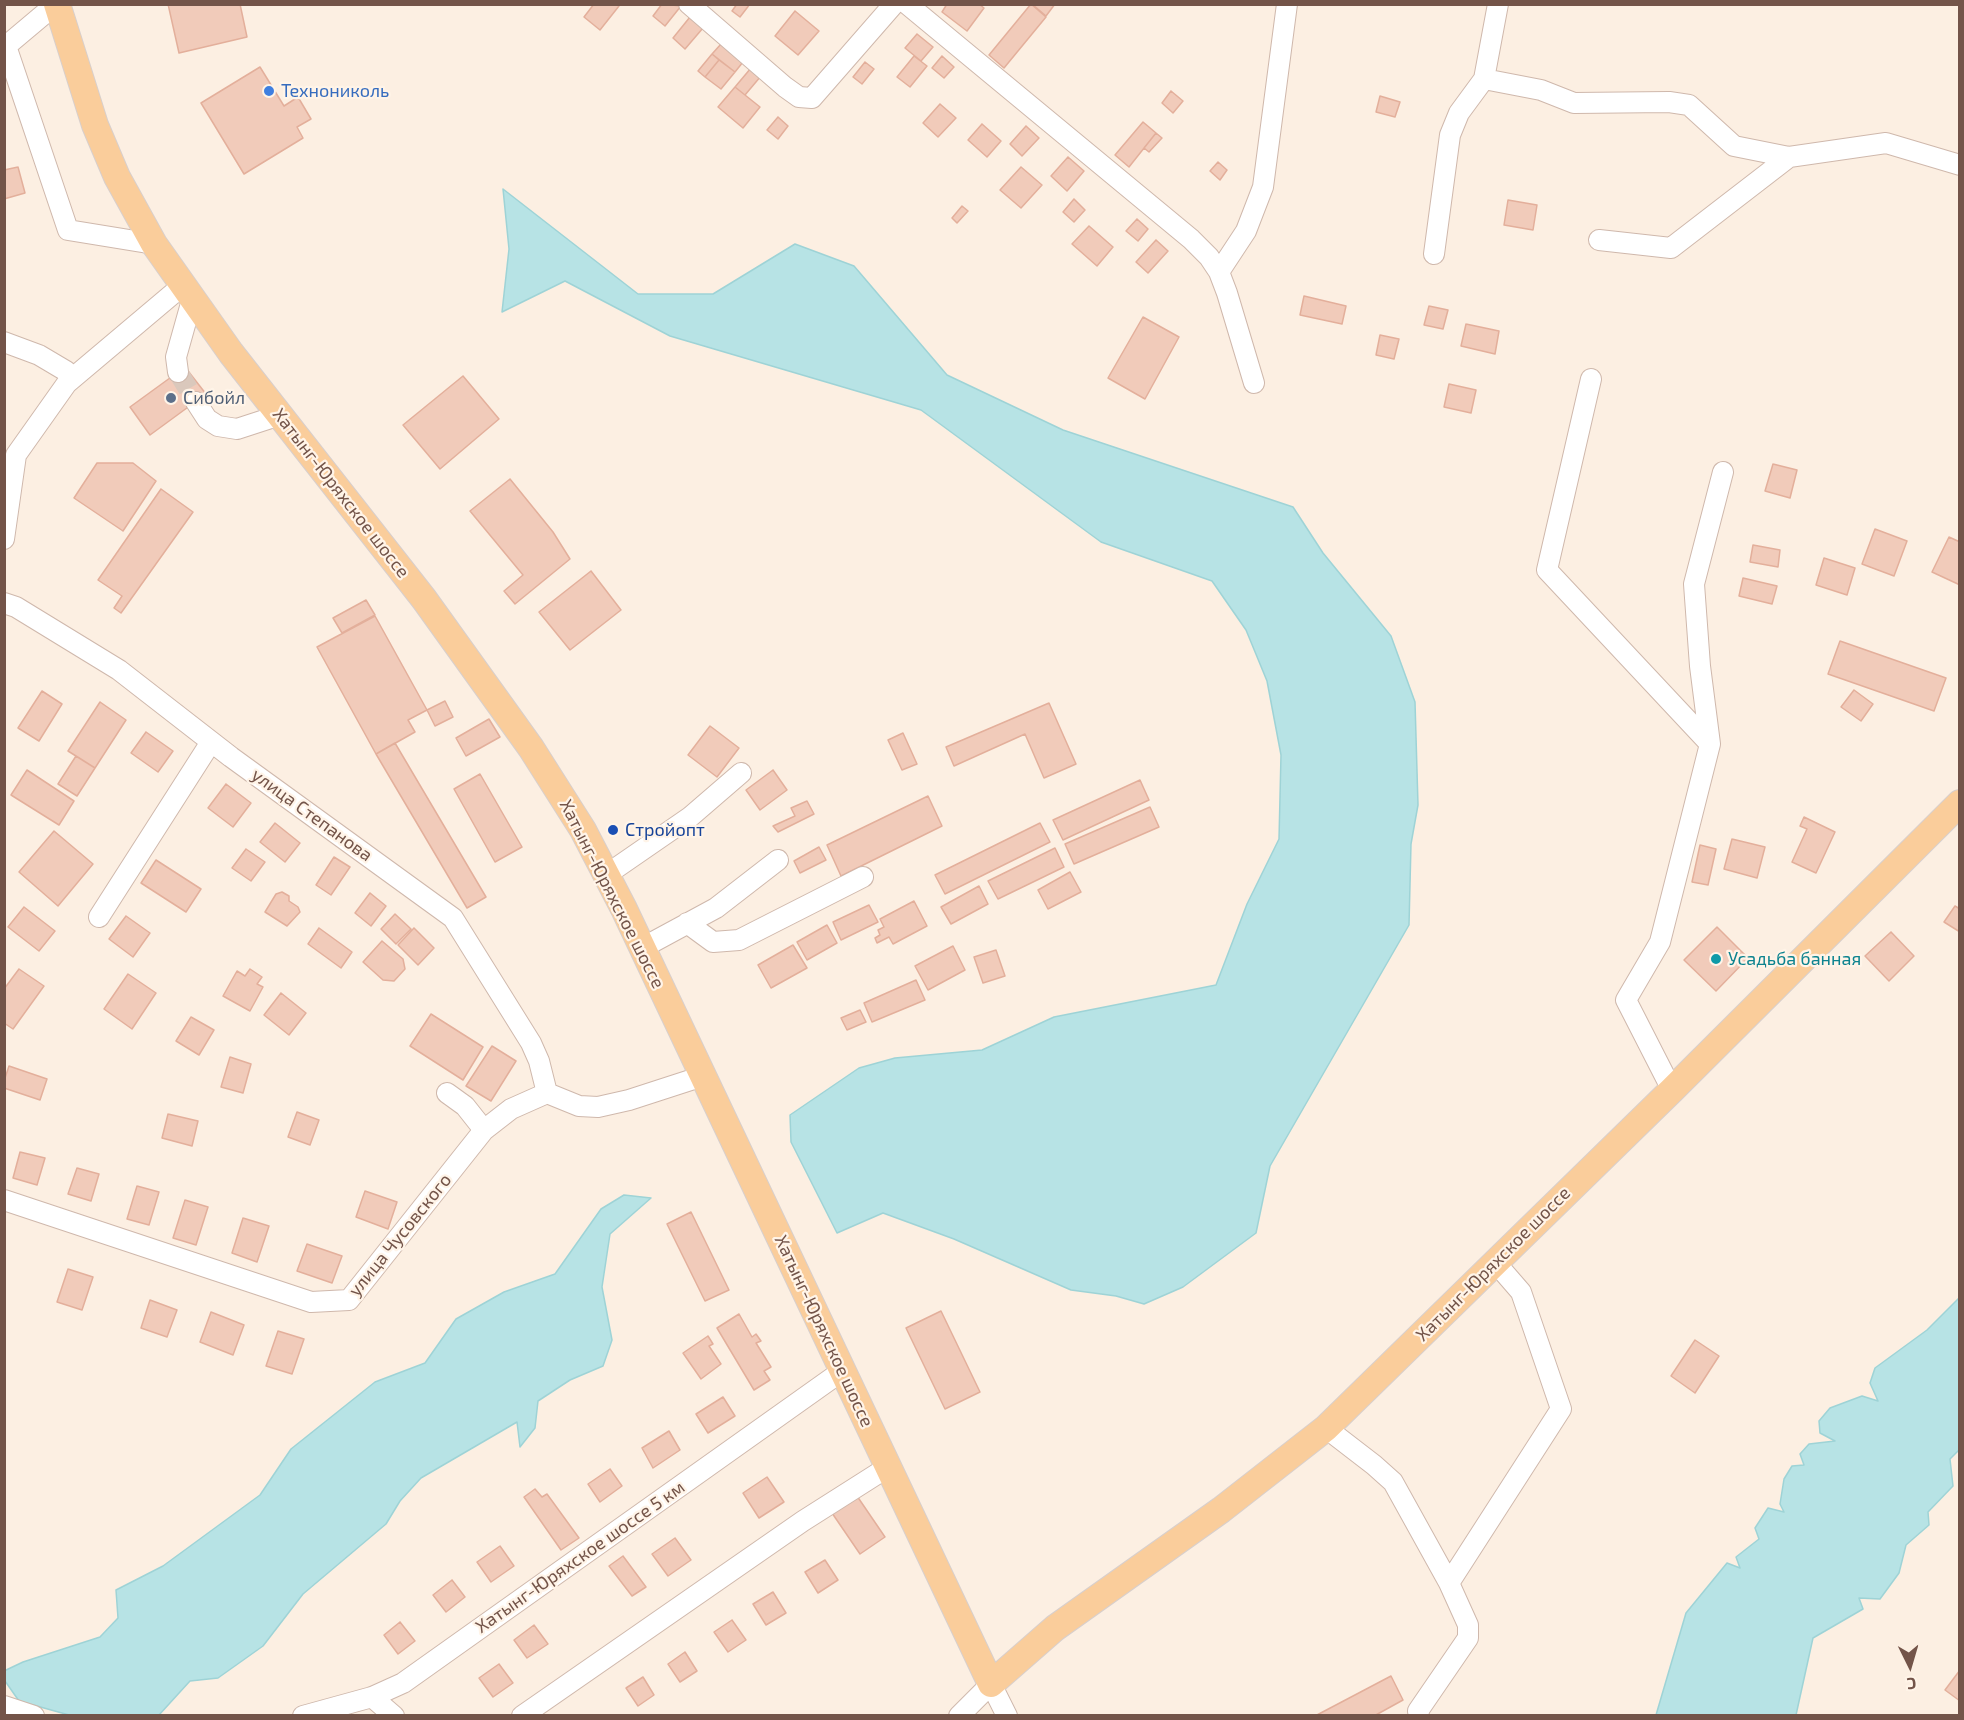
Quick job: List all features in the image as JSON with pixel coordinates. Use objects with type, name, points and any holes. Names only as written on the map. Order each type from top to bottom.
[{"type":"main road","name":"Хатынг-Юряхское шоссе","points":[[57,4],[95,125],[117,177],[154,244],[187,293],[424,599],[531,748],[583,830],[642,948],[991,1684],[1055,1628],[1221,1510],[1326,1428],[1672,1090],[1959,802]]},
{"type":"street","points":[[57,4],[6,46],[68,230],[154,244]]},
{"type":"street","points":[[689,4],[785,87],[799,97],[812,98],[894,4]]},
{"type":"street","points":[[907,4],[1191,239],[1209,257],[1219,272],[1254,382]]},
{"type":"street","points":[[1219,272],[1246,231],[1263,187],[1287,4]]},
{"type":"street","points":[[1434,254],[1450,135],[1459,113],[1484,79],[1498,4]]},
{"type":"street","points":[[1484,79],[1541,90],[1574,103],[1669,102],[1689,105],[1734,146],[1789,157],[1886,143],[1959,165]]},
{"type":"street","points":[[1599,240],[1671,248],[1789,157]]},
{"type":"street","points":[[178,372],[176,357],[187,293]]},
{"type":"street","points":[[4,539],[16,455],[67,383],[187,293]]},
{"type":"street","points":[[4,342],[39,355],[66,370],[73,378]]},
{"type":"street","points":[[1591,380],[1547,570],[1710,744]]},
{"type":"street","points":[[196,402],[207,419],[218,426],[237,429],[280,415]]},
{"type":"street","points":[[1672,1090],[1626,1000],[1660,942],[1710,744],[1700,666],[1694,584],[1723,472]]},
{"type":"street","name":"улица Степанова","points":[[4,603],[16,607],[119,670],[211,742],[453,918],[531,1043],[539,1061],[547,1093]]},
{"type":"street","points":[[99,917],[211,742]]},
{"type":"street","points":[[606,875],[690,817],[741,773]]},
{"type":"street","points":[[642,948],[716,908],[778,860]]},
{"type":"street","points":[[687,923],[713,942],[739,940],[863,877]]},
{"type":"street","points":[[547,1093],[579,1106],[598,1107],[629,1100],[703,1076]]},
{"type":"street","points":[[447,1093],[465,1106],[484,1130]]},
{"type":"street","name":"улица Чусовского","points":[[4,1200],[310,1302],[349,1300],[484,1130],[511,1109],[547,1093]]},
{"type":"street","points":[[1449,1583],[1561,1409],[1521,1292],[1495,1262]]},
{"type":"street","name":"Хатынг-Юряхское шоссе 5 км","points":[[303,1716],[372,1696],[403,1683],[842,1371]]},
{"type":"street","points":[[1326,1428],[1393,1482],[1449,1583],[1468,1625],[1468,1638],[1418,1711],[1419,1716]]},
{"type":"street","points":[[522,1716],[803,1521],[888,1467]]},
{"type":"street","points":[[959,1716],[991,1684]]},
{"type":"street","name":"Хатынг-Юряхское шоссе","points":[[991,1684],[1007,1716]]},
{"type":"street","points":[[372,1696],[394,1716]]},
{"type":"street","points":[[4,1706],[34,1716]]},
{"type":"water","points":[[503,189],[638,294],[713,294],[795,244],[854,266],[947,375],[1063,430],[1293,507],[1323,553],[1391,636],[1415,702],[1418,805],[1411,844],[1409,925],[1270,1166],[1256,1233],[1183,1287],[1144,1304],[1116,1296],[1071,1290],[954,1239],[883,1213],[837,1233],[791,1142],[790,1115],[859,1068],[895,1058],[982,1050],[1054,1017],[1216,985],[1247,904],[1279,839],[1281,755],[1267,681],[1246,630],[1212,581],[1101,542],[921,410],[670,336],[565,281],[502,312],[509,249]]},
{"type":"water","points":[[624,1195],[651,1198],[610,1234],[602,1287],[612,1340],[603,1366],[570,1380],[538,1401],[535,1428],[520,1447],[517,1422],[421,1478],[400,1501],[386,1524],[303,1594],[263,1646],[218,1678],[190,1681],[159,1715],[69,1715],[19,1701],[5,1681],[4,1671],[23,1662],[100,1637],[118,1618],[116,1590],[163,1566],[260,1495],[291,1449],[375,1382],[425,1363],[456,1319],[504,1292],[555,1274],[601,1209]]},
{"type":"water","points":[[1959,1298],[1960,1449],[1950,1459],[1953,1486],[1928,1512],[1929,1525],[1906,1545],[1899,1573],[1880,1599],[1859,1598],[1863,1609],[1813,1638],[1796,1715],[1656,1715],[1686,1613],[1727,1563],[1740,1568],[1736,1557],[1759,1539],[1755,1528],[1768,1508],[1784,1512],[1780,1504],[1784,1479],[1792,1466],[1804,1465],[1800,1454],[1809,1444],[1835,1441],[1820,1433],[1819,1421],[1830,1408],[1862,1396],[1878,1401],[1870,1383],[1875,1368],[1927,1330]]},
{"type":"building","points":[[168,4],[240,4],[247,37],[179,53]]},
{"type":"building","points":[[594,4],[617,4],[619,6],[600,30],[584,17]]},
{"type":"building","points":[[662,4],[681,6],[665,26],[653,16]]},
{"type":"building","points":[[737,4],[750,4],[740,17],[732,11]]},
{"type":"building","points":[[947,4],[979,4],[984,8],[967,31],[942,12]]},
{"type":"building","points":[[1031,4],[1046,17],[1004,68],[989,55]]},
{"type":"building","points":[[1032,4],[1055,4],[1046,16]]},
{"type":"building","points":[[795,11],[819,31],[798,55],[775,36]]},
{"type":"building","points":[[690,17],[703,28],[685,49],[673,38]]},
{"type":"building","points":[[917,34],[933,47],[921,61],[905,48]]},
{"type":"building","points":[[721,44],[743,62],[735,72],[712,54]]},
{"type":"building","points":[[712,54],[719,60],[705,77],[698,71]]},
{"type":"building","points":[[914,56],[927,66],[910,87],[897,77]]},
{"type":"building","points":[[942,56],[954,67],[944,78],[932,68]]},
{"type":"building","points":[[719,60],[735,72],[721,89],[705,77]]},
{"type":"building","points":[[865,62],[874,69],[862,84],[853,77]]},
{"type":"building","points":[[260,67],[284,106],[298,97],[311,119],[297,127],[303,138],[244,174],[201,103]]},
{"type":"building","points":[[751,68],[761,76],[745,95],[735,87]]},
{"type":"building","points":[[735,87],[760,107],[743,128],[718,107]]},
{"type":"building","points":[[1171,91],[1183,101],[1173,113],[1162,103]]},
{"type":"building","points":[[1380,96],[1400,102],[1395,117],[1376,112]]},
{"type":"building","points":[[940,104],[956,118],[938,137],[923,123]]},
{"type":"building","points":[[778,117],[788,126],[778,139],[767,130]]},
{"type":"building","points":[[1143,122],[1156,133],[1129,167],[1115,155]]},
{"type":"building","points":[[982,124],[1001,141],[987,157],[968,140]]},
{"type":"building","points":[[1026,126],[1039,138],[1022,156],[1010,144]]},
{"type":"building","points":[[1156,133],[1162,138],[1149,152],[1144,148]]},
{"type":"building","points":[[1068,157],[1084,171],[1067,191],[1051,176]]},
{"type":"building","points":[[1218,162],[1227,170],[1220,180],[1210,171]]},
{"type":"building","points":[[18,167],[25,193],[4,199],[4,170]]},
{"type":"building","points":[[1021,167],[1042,185],[1021,208],[1000,190]]},
{"type":"building","points":[[1074,199],[1085,210],[1074,222],[1063,212]]},
{"type":"building","points":[[1508,200],[1537,205],[1533,230],[1504,225]]},
{"type":"building","points":[[962,206],[968,211],[957,223],[952,218]]},
{"type":"building","points":[[1137,219],[1148,229],[1138,241],[1126,231]]},
{"type":"building","points":[[1089,226],[1113,247],[1097,266],[1072,244]]},
{"type":"building","points":[[1156,240],[1168,251],[1148,273],[1136,262]]},
{"type":"building","points":[[1304,296],[1346,306],[1342,324],[1300,315]]},
{"type":"building","points":[[1429,306],[1448,310],[1443,329],[1424,325]]},
{"type":"building","points":[[1143,317],[1179,337],[1145,399],[1108,378]]},
{"type":"building","points":[[1466,324],[1499,331],[1495,354],[1461,346]]},
{"type":"building","points":[[1380,335],[1399,339],[1394,359],[1376,355]]},
{"type":"building","name":"Сибойл","points":[[185,367],[206,394],[150,435],[130,407]]},
{"type":"building","points":[[463,376],[499,419],[440,469],[403,425]]},
{"type":"building","points":[[1449,384],[1476,390],[1471,413],[1444,407]]},
{"type":"building","points":[[97,463],[133,463],[156,481],[123,531],[74,498]]},
{"type":"building","points":[[1773,464],[1797,470],[1790,498],[1765,491]]},
{"type":"building","points":[[510,479],[553,532],[570,559],[515,604],[504,591],[523,575],[470,511]]},
{"type":"building","points":[[161,489],[193,512],[121,613],[114,608],[122,596],[98,580]]},
{"type":"building","points":[[1875,529],[1907,541],[1894,576],[1862,564]]},
{"type":"building","points":[[1949,537],[1960,542],[1960,585],[1932,572]]},
{"type":"building","points":[[1753,545],[1780,550],[1778,567],[1750,562]]},
{"type":"building","points":[[1824,558],[1855,568],[1847,595],[1816,585]]},
{"type":"building","points":[[591,571],[621,610],[570,650],[539,612]]},
{"type":"building","points":[[1743,578],[1777,586],[1772,604],[1739,596]]},
{"type":"building","points":[[366,600],[375,615],[342,633],[333,618]]},
{"type":"building","points":[[375,616],[427,710],[408,720],[415,732],[376,754],[317,647]]},
{"type":"building","points":[[1840,641],[1946,678],[1934,711],[1828,674]]},
{"type":"building","points":[[1854,690],[1873,704],[1861,721],[1841,707]]},
{"type":"building","points":[[42,691],[62,704],[39,741],[18,728]]},
{"type":"building","points":[[445,701],[453,717],[435,726],[427,710]]},
{"type":"building","points":[[100,702],[126,720],[95,768],[68,751]]},
{"type":"building","points":[[1049,703],[1076,764],[1044,778],[1025,734],[954,766],[946,747]]},
{"type":"building","points":[[489,719],[500,737],[466,756],[456,738]]},
{"type":"building","points":[[710,726],[739,748],[717,777],[688,755]]},
{"type":"building","points":[[146,732],[173,751],[158,772],[131,753]]},
{"type":"building","points":[[903,733],[917,764],[902,770],[888,740]]},
{"type":"building","points":[[395,743],[486,897],[467,908],[376,754]]},
{"type":"building","points":[[76,756],[95,768],[77,796],[58,784]]},
{"type":"building","points":[[27,770],[74,801],[59,825],[11,795]]},
{"type":"building","points":[[773,770],[787,790],[760,810],[746,790]]},
{"type":"building","points":[[480,774],[522,847],[495,862],[454,789]]},
{"type":"building","points":[[1140,780],[1149,800],[1063,840],[1053,820]]},
{"type":"building","points":[[226,784],[251,803],[233,827],[208,808]]},
{"type":"building","points":[[928,796],[942,826],[841,876],[827,845]]},
{"type":"building","points":[[807,801],[814,814],[778,832],[773,826],[795,816],[791,808]]},
{"type":"building","points":[[1150,807],[1159,827],[1074,864],[1065,844]]},
{"type":"building","points":[[1804,817],[1835,832],[1816,873],[1792,862],[1807,829],[1800,826]]},
{"type":"building","points":[[275,823],[300,843],[285,862],[260,842]]},
{"type":"building","points":[[1040,823],[1050,842],[945,894],[935,875]]},
{"type":"building","points":[[54,831],[93,864],[58,906],[19,872]]},
{"type":"building","points":[[1732,839],[1765,847],[1757,878],[1724,869]]},
{"type":"building","points":[[1700,845],[1716,849],[1708,885],[1692,882]]},
{"type":"building","points":[[819,847],[826,860],[800,873],[794,861]]},
{"type":"building","points":[[1055,848],[1064,867],[998,899],[988,881]]},
{"type":"building","points":[[246,849],[265,862],[251,881],[232,868]]},
{"type":"building","points":[[334,857],[350,867],[331,895],[316,885]]},
{"type":"building","points":[[156,860],[201,889],[186,912],[141,883]]},
{"type":"building","points":[[1070,872],[1081,892],[1048,909],[1038,890]]},
{"type":"building","points":[[979,886],[988,904],[951,924],[941,907]]},
{"type":"building","points":[[282,892],[289,896],[289,901],[298,907],[300,912],[287,926],[265,912],[276,894]]},
{"type":"building","points":[[370,893],[386,906],[371,926],[355,913]]},
{"type":"building","points":[[914,901],[927,926],[893,944],[889,937],[877,943],[875,938],[880,935],[878,930],[884,927],[880,919]]},
{"type":"building","points":[[869,905],[878,922],[841,940],[833,922]]},
{"type":"building","points":[[1955,906],[1960,909],[1960,932],[1944,922]]},
{"type":"building","points":[[24,907],[55,931],[39,951],[8,927]]},
{"type":"building","points":[[395,914],[411,929],[396,944],[381,929]]},
{"type":"building","points":[[126,916],[150,933],[133,957],[109,939]]},
{"type":"building","points":[[827,925],[837,943],[807,960],[797,942]]},
{"type":"building","name":"Усадьба банная","points":[[1717,927],[1748,958],[1716,991],[1684,960]]},
{"type":"building","points":[[319,928],[352,952],[341,968],[308,944]]},
{"type":"building","points":[[414,928],[434,948],[418,965],[398,945]]},
{"type":"building","points":[[1891,932],[1914,956],[1889,981],[1865,956]]},
{"type":"building","points":[[382,941],[403,959],[405,969],[394,981],[383,980],[363,962]]},
{"type":"building","points":[[793,945],[807,968],[771,988],[758,965]]},
{"type":"building","points":[[953,946],[965,970],[928,990],[915,966]]},
{"type":"building","points":[[996,950],[1005,976],[983,983],[974,957]]},
{"type":"building","points":[[19,969],[44,986],[13,1029],[4,1023],[4,989]]},
{"type":"building","points":[[250,969],[262,977],[257,984],[263,987],[250,1011],[223,996],[237,971],[245,976]]},
{"type":"building","points":[[128,974],[156,993],[132,1029],[104,1009]]},
{"type":"building","points":[[916,980],[925,1000],[872,1022],[864,1003]]},
{"type":"building","points":[[281,993],[306,1013],[289,1035],[264,1015]]},
{"type":"building","points":[[860,1010],[866,1022],[847,1030],[841,1018]]},
{"type":"building","points":[[431,1014],[483,1047],[463,1080],[410,1046]]},
{"type":"building","points":[[191,1017],[214,1030],[199,1055],[176,1041]]},
{"type":"building","points":[[492,1046],[516,1061],[491,1101],[466,1086]]},
{"type":"building","points":[[230,1057],[251,1064],[243,1093],[221,1087]]},
{"type":"building","points":[[9,1066],[47,1079],[40,1100],[4,1088]]},
{"type":"building","points":[[297,1112],[319,1120],[310,1145],[288,1137]]},
{"type":"building","points":[[168,1114],[198,1121],[192,1146],[162,1138]]},
{"type":"building","points":[[20,1152],[45,1158],[37,1185],[13,1178]]},
{"type":"building","points":[[77,1168],[99,1174],[91,1201],[68,1194]]},
{"type":"building","points":[[137,1186],[159,1192],[149,1225],[127,1219]]},
{"type":"building","points":[[365,1191],[397,1202],[388,1229],[356,1217]]},
{"type":"building","points":[[185,1200],[208,1207],[196,1245],[173,1238]]},
{"type":"building","points":[[691,1212],[729,1290],[705,1301],[667,1224]]},
{"type":"building","points":[[243,1218],[269,1226],[257,1262],[232,1253]]},
{"type":"building","points":[[307,1244],[342,1256],[332,1283],[297,1271]]},
{"type":"building","points":[[68,1269],[93,1277],[82,1310],[57,1302]]},
{"type":"building","points":[[150,1300],[177,1310],[167,1337],[141,1328]]},
{"type":"building","points":[[941,1311],[980,1392],[945,1409],[906,1328]]},
{"type":"building","points":[[211,1312],[244,1325],[233,1355],[200,1342]]},
{"type":"building","points":[[739,1314],[752,1337],[756,1334],[761,1341],[756,1343],[771,1367],[764,1371],[770,1380],[754,1390],[717,1328]]},
{"type":"building","points":[[278,1331],[304,1339],[292,1374],[266,1366]]},
{"type":"building","points":[[708,1336],[713,1344],[709,1346],[721,1364],[701,1379],[683,1353]]},
{"type":"building","points":[[1695,1340],[1719,1356],[1695,1393],[1671,1376]]},
{"type":"building","points":[[723,1397],[735,1416],[708,1433],[696,1414]]},
{"type":"building","points":[[669,1431],[680,1450],[653,1468],[642,1448]]},
{"type":"building","points":[[610,1469],[622,1486],[600,1502],[588,1484]]},
{"type":"building","points":[[767,1477],[784,1502],[759,1518],[743,1493]]},
{"type":"building","points":[[535,1489],[542,1497],[547,1494],[579,1538],[561,1550],[524,1497]]},
{"type":"building","points":[[857,1496],[885,1537],[860,1554],[832,1513]]},
{"type":"building","points":[[675,1538],[691,1560],[668,1576],[652,1554]]},
{"type":"building","points":[[500,1546],[514,1566],[491,1582],[477,1562]]},
{"type":"building","points":[[623,1556],[646,1587],[632,1596],[609,1566]]},
{"type":"building","points":[[825,1560],[838,1580],[818,1593],[805,1572]]},
{"type":"building","points":[[452,1580],[465,1597],[446,1612],[433,1595]]},
{"type":"building","points":[[773,1592],[786,1613],[766,1625],[753,1604]]},
{"type":"building","points":[[732,1620],[746,1640],[728,1652],[714,1632]]},
{"type":"building","points":[[400,1622],[415,1641],[398,1654],[384,1635]]},
{"type":"building","points":[[534,1625],[548,1644],[527,1658],[514,1640]]},
{"type":"building","points":[[685,1652],[697,1671],[680,1682],[668,1664]]},
{"type":"building","points":[[499,1664],[513,1683],[493,1697],[479,1678]]},
{"type":"building","points":[[1960,1670],[1960,1701],[1945,1690]]},
{"type":"building","points":[[1391,1676],[1403,1700],[1374,1716],[1315,1716]]},
{"type":"building","points":[[643,1677],[654,1695],[638,1706],[626,1688]]},
{"type":"tunnel","points":[[178,372],[196,402]]},
{"type":"place","name":"Технониколь","points":[[269,91]]},
{"type":"place","name":"Сибойл","points":[[171,398]]},
{"type":"place","name":"Стройопт","points":[[613,830]]},
{"type":"place","name":"Усадьба банная","points":[[1716,959]]}]
